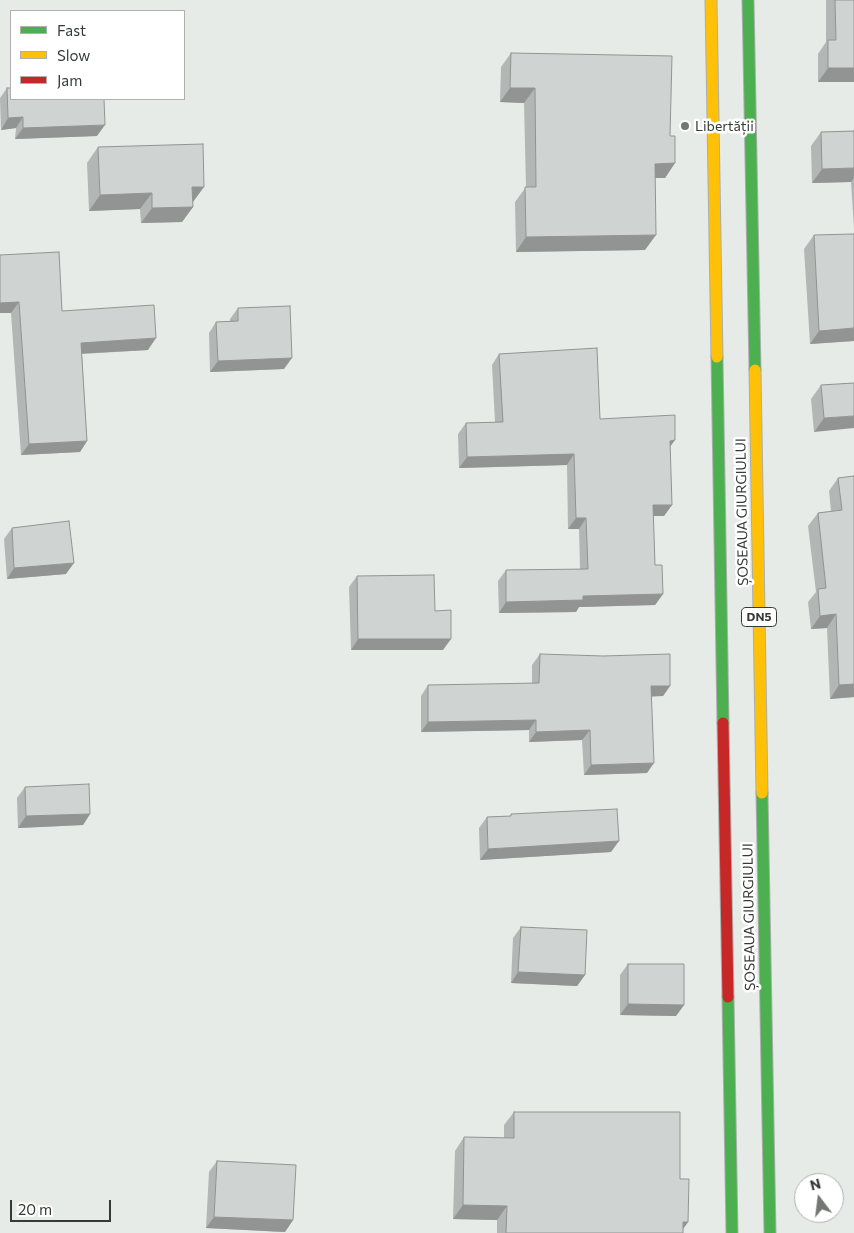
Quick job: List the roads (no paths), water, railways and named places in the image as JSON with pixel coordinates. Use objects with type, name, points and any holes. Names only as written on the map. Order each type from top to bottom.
[{"type":"highway","name":"ȘOSEAUA GIURGIULUI","points":[[711,0],[732,1233]]},
{"type":"highway","name":"ȘOSEAUA GIURGIULUI","points":[[748,0],[770,1233]]},
{"type":"place","name":"Libertății","points":[[685,126]]}]
